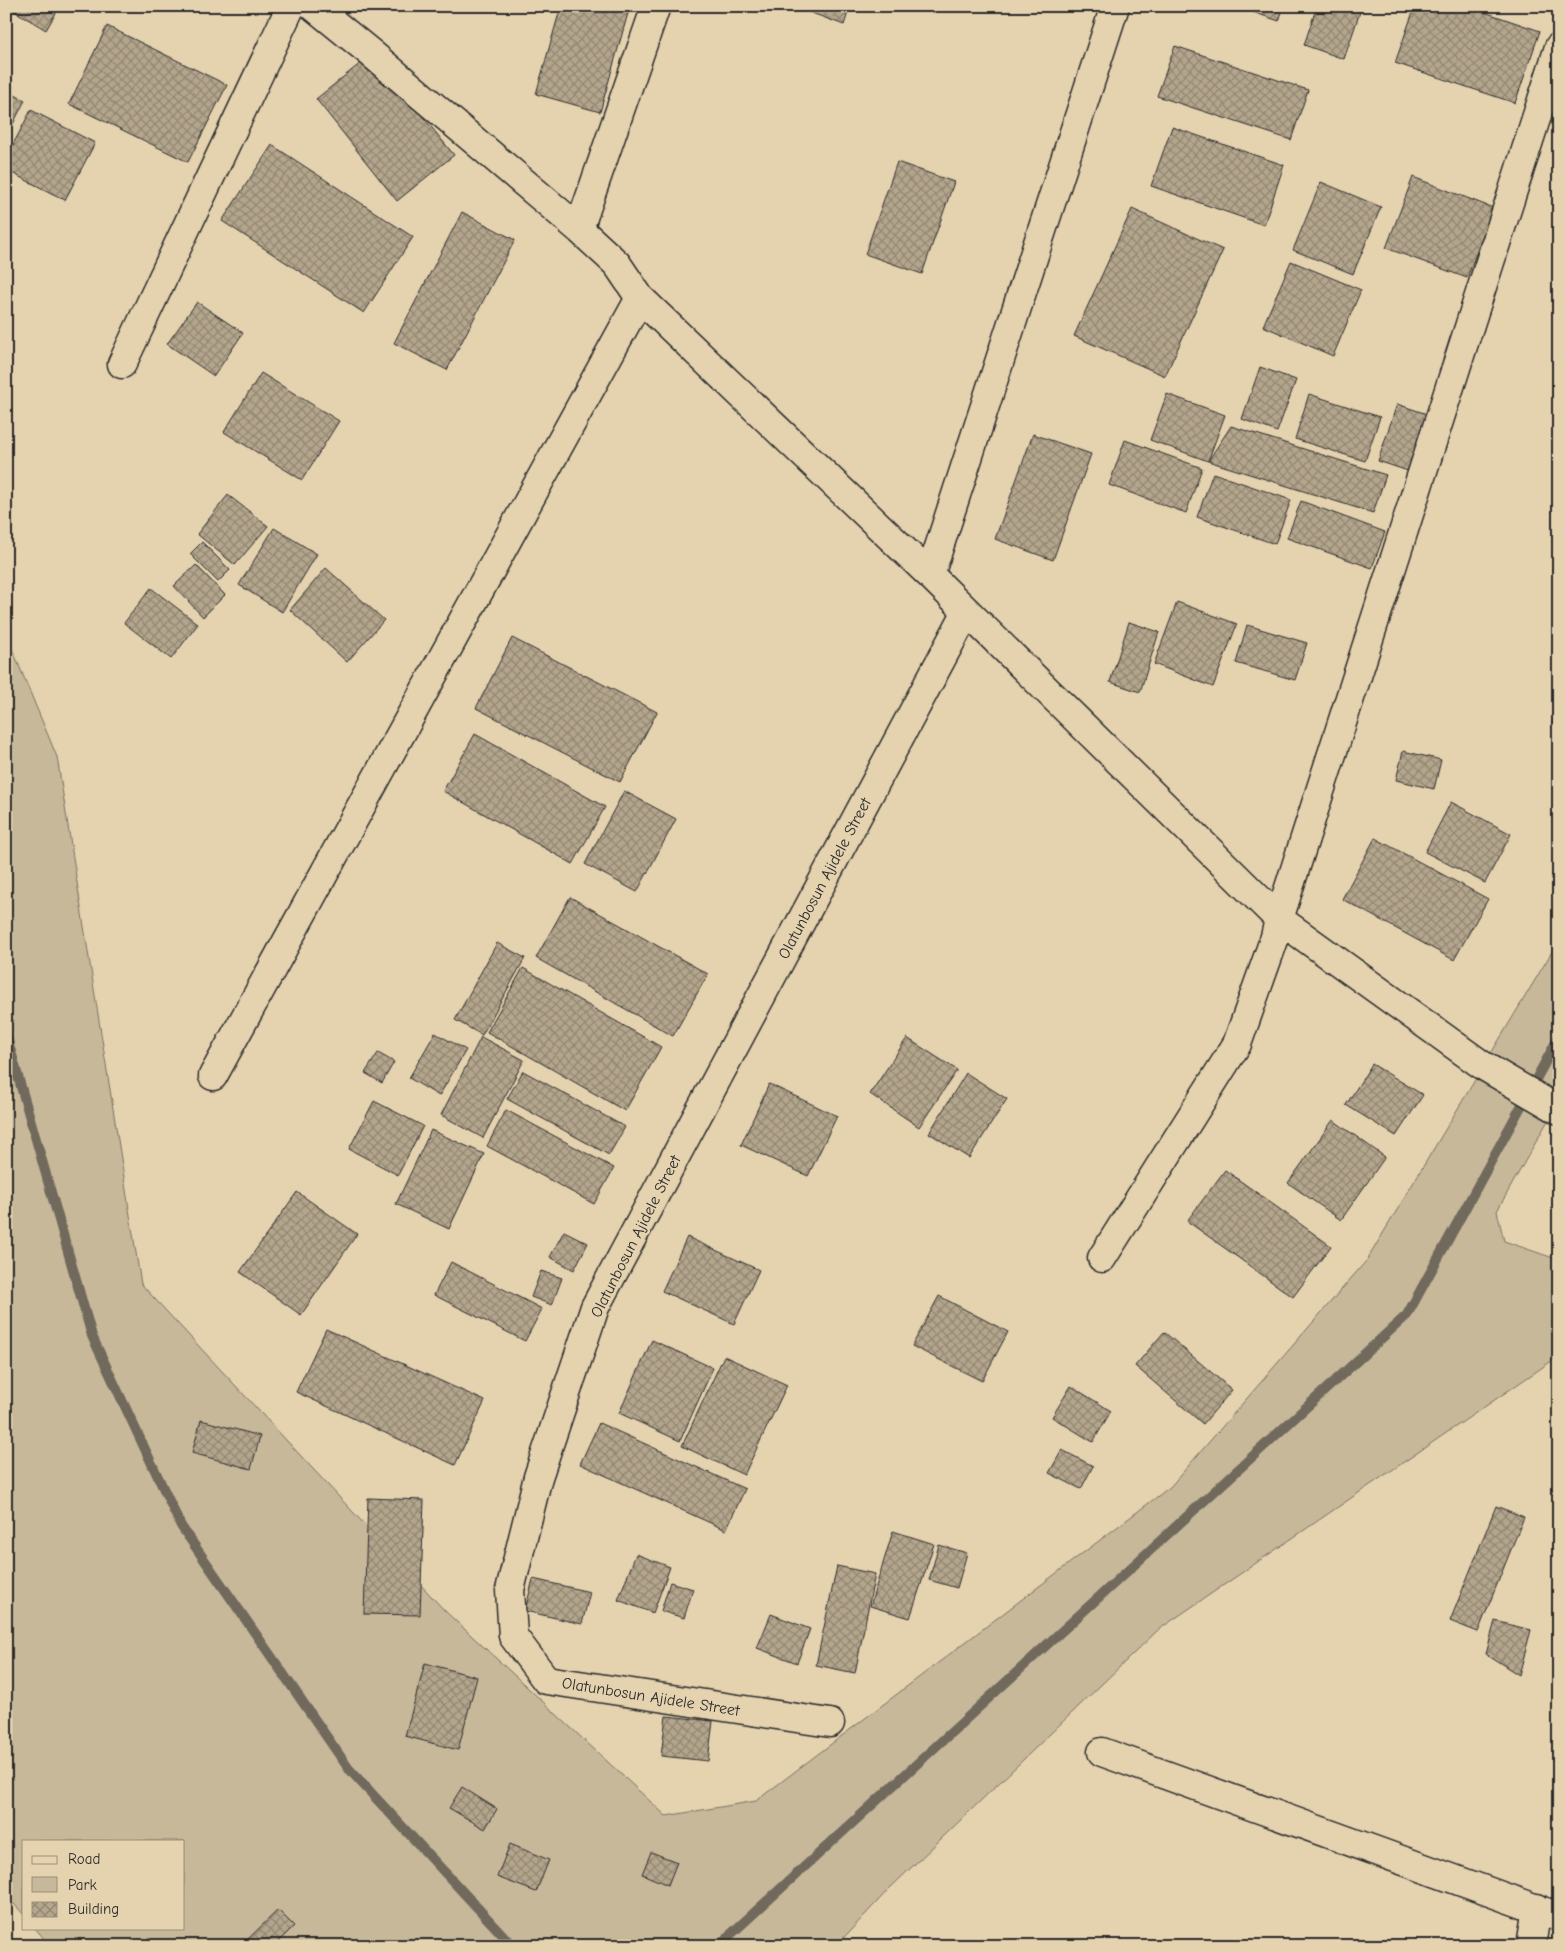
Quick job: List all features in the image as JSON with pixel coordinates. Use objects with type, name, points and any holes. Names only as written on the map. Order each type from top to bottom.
[{"type":"street","points":[[122,364],[291,6]]},
{"type":"street","points":[[313,6],[579,229],[617,264],[640,298],[930,575],[966,613],[1279,919],[1482,1065],[1559,1110]]},
{"type":"street","points":[[579,229],[656,6]]},
{"type":"street","points":[[930,575],[1115,6]]},
{"type":"street","points":[[1102,1258],[1237,1044],[1275,937],[1279,919],[1559,47]]},
{"type":"street","points":[[214,1076],[640,298]]},
{"type":"street","name":"Olatunbosun Ajidele Street","points":[[830,1723],[546,1680],[513,1636],[510,1590],[538,1478],[595,1307],[966,613]]},
{"type":"street","points":[[1102,1752],[1548,1912],[1531,1946]]},
{"type":"green space","points":[[6,634],[57,757],[141,1284],[445,1611],[666,1816],[756,1801],[1170,1487],[1367,1260],[1559,940],[1559,1101],[1497,1211],[1504,1241],[1559,1260],[1559,1356],[1158,1630],[889,1889],[836,1946],[50,1946],[37,1930],[185,1930],[185,1840],[22,1840],[22,1913],[6,1895]]},
{"type":"building","points":[[6,6],[60,6],[46,30]]},
{"type":"building","points":[[561,6],[630,6],[600,112],[536,94]]},
{"type":"building","points":[[793,6],[850,6],[844,25]]},
{"type":"building","points":[[1235,6],[1284,6],[1279,21]]},
{"type":"building","points":[[1317,6],[1362,6],[1344,59],[1304,45]]},
{"type":"building","points":[[1415,6],[1467,6],[1540,31],[1515,103],[1395,63]]},
{"type":"building","points":[[107,26],[227,85],[188,162],[69,104]]},
{"type":"building","points":[[1175,46],[1308,90],[1291,140],[1157,96]]},
{"type":"building","points":[[372,54],[454,155],[397,201],[316,99]]},
{"type":"building","points":[[6,91],[25,100],[6,138]]},
{"type":"building","points":[[31,110],[95,143],[65,200],[6,170],[6,158]]},
{"type":"building","points":[[1172,127],[1284,165],[1264,225],[1151,186]]},
{"type":"building","points":[[272,145],[413,237],[364,313],[222,221]]},
{"type":"building","points":[[897,162],[954,182],[922,274],[865,254]]},
{"type":"building","points":[[1413,177],[1493,208],[1467,278],[1386,248]]},
{"type":"building","points":[[1321,182],[1381,207],[1353,274],[1293,250]]},
{"type":"building","points":[[1132,209],[1223,250],[1165,376],[1074,336]]},
{"type":"building","points":[[462,212],[515,240],[447,370],[394,343]]},
{"type":"building","points":[[1291,261],[1361,290],[1333,356],[1263,326]]},
{"type":"building","points":[[197,302],[243,333],[214,376],[167,344]]},
{"type":"building","points":[[1260,367],[1296,380],[1277,432],[1242,419]]},
{"type":"building","points":[[261,373],[339,421],[302,480],[224,432]]},
{"type":"building","points":[[1167,394],[1225,415],[1208,461],[1150,440]]},
{"type":"building","points":[[1309,394],[1380,417],[1365,461],[1295,439]]},
{"type":"building","points":[[1397,404],[1427,414],[1408,471],[1378,461]]},
{"type":"building","points":[[1231,426],[1386,475],[1373,513],[1208,461]]},
{"type":"building","points":[[1033,434],[1091,454],[1053,560],[995,539]]},
{"type":"building","points":[[1125,440],[1202,468],[1186,513],[1109,485]]},
{"type":"building","points":[[1213,473],[1291,500],[1275,544],[1197,517]]},
{"type":"building","points":[[228,495],[268,526],[235,565],[197,534]]},
{"type":"building","points":[[1301,501],[1385,532],[1372,568],[1287,538]]},
{"type":"building","points":[[274,528],[317,554],[282,612],[239,585]]},
{"type":"building","points":[[202,542],[230,570],[218,582],[190,554]]},
{"type":"building","points":[[196,565],[225,595],[203,617],[174,586]]},
{"type":"building","points":[[326,568],[384,620],[347,662],[290,610]]},
{"type":"building","points":[[151,588],[198,624],[171,659],[124,623]]},
{"type":"building","points":[[1177,602],[1237,624],[1213,687],[1154,664]]},
{"type":"building","points":[[1129,622],[1159,632],[1140,692],[1110,682]]},
{"type":"building","points":[[1247,625],[1307,643],[1295,680],[1236,663]]},
{"type":"building","points":[[512,638],[657,712],[620,782],[476,708]]},
{"type":"building","points":[[1559,694],[1559,726],[1552,724]]},
{"type":"building","points":[[475,734],[605,807],[573,864],[443,791]]},
{"type":"building","points":[[1403,751],[1441,760],[1434,789],[1396,780]]},
{"type":"building","points":[[624,791],[676,819],[637,892],[585,864]]},
{"type":"building","points":[[1451,802],[1511,834],[1485,883],[1425,852]]},
{"type":"building","points":[[1375,838],[1488,899],[1454,960],[1342,899]]},
{"type":"building","points":[[570,897],[708,974],[673,1036],[536,958]]},
{"type":"building","points":[[497,943],[525,958],[482,1035],[455,1020]]},
{"type":"building","points":[[523,968],[661,1047],[625,1111],[487,1032]]},
{"type":"building","points":[[435,1033],[466,1050],[439,1096],[409,1078]]},
{"type":"building","points":[[481,1037],[524,1060],[483,1138],[441,1115]]},
{"type":"building","points":[[907,1038],[957,1070],[919,1127],[870,1094]]},
{"type":"building","points":[[378,1053],[394,1062],[382,1083],[365,1073]]},
{"type":"building","points":[[1372,1064],[1423,1095],[1396,1136],[1346,1105]]},
{"type":"building","points":[[523,1071],[625,1127],[609,1155],[507,1099]]},
{"type":"building","points":[[966,1073],[1007,1099],[969,1158],[929,1133]]},
{"type":"building","points":[[769,1084],[837,1116],[808,1176],[741,1145]]},
{"type":"building","points":[[374,1101],[423,1126],[398,1175],[349,1149]]},
{"type":"building","points":[[506,1110],[614,1168],[594,1204],[487,1146]]},
{"type":"building","points":[[1333,1120],[1385,1157],[1341,1220],[1288,1183]]},
{"type":"building","points":[[431,1130],[484,1154],[449,1229],[396,1204]]},
{"type":"building","points":[[1225,1170],[1331,1246],[1293,1297],[1187,1221]]},
{"type":"building","points":[[297,1192],[357,1234],[301,1315],[240,1272]]},
{"type":"building","points":[[564,1231],[588,1243],[574,1270],[550,1257]]},
{"type":"building","points":[[687,1237],[759,1270],[734,1324],[662,1291]]},
{"type":"building","points":[[451,1262],[542,1309],[525,1341],[434,1295]]},
{"type":"building","points":[[541,1271],[562,1278],[552,1305],[531,1297]]},
{"type":"building","points":[[939,1296],[1008,1332],[982,1381],[912,1346]]},
{"type":"building","points":[[326,1329],[485,1401],[455,1465],[296,1392]]},
{"type":"building","points":[[1164,1332],[1232,1390],[1203,1424],[1135,1366]]},
{"type":"building","points":[[652,1340],[713,1368],[680,1441],[619,1413]]},
{"type":"building","points":[[724,1356],[787,1385],[744,1475],[682,1446]]},
{"type":"building","points":[[1071,1386],[1111,1411],[1093,1442],[1052,1417]]},
{"type":"building","points":[[201,1420],[260,1436],[251,1469],[192,1453]]},
{"type":"building","points":[[599,1423],[745,1489],[726,1530],[580,1464]]},
{"type":"building","points":[[1062,1450],[1093,1466],[1081,1489],[1049,1473]]},
{"type":"building","points":[[368,1498],[424,1500],[420,1615],[364,1614]]},
{"type":"building","points":[[1496,1506],[1524,1517],[1478,1632],[1450,1621]]},
{"type":"building","points":[[893,1531],[934,1544],[910,1618],[870,1606]]},
{"type":"building","points":[[939,1545],[967,1553],[957,1588],[929,1580]]},
{"type":"building","points":[[636,1554],[670,1567],[653,1613],[618,1600]]},
{"type":"building","points":[[837,1566],[875,1574],[855,1673],[816,1665]]},
{"type":"building","points":[[533,1579],[590,1592],[582,1624],[525,1611]]},
{"type":"building","points":[[670,1582],[693,1589],[684,1618],[661,1611]]},
{"type":"building","points":[[771,1614],[810,1629],[797,1663],[757,1648]]},
{"type":"building","points":[[1495,1621],[1531,1630],[1519,1675],[1486,1654]]},
{"type":"building","points":[[425,1663],[477,1677],[458,1750],[405,1736]]},
{"type":"building","points":[[666,1716],[713,1721],[708,1761],[661,1756]]},
{"type":"building","points":[[462,1787],[497,1809],[485,1829],[449,1808]]},
{"type":"building","points":[[510,1844],[549,1860],[536,1892],[497,1877]]},
{"type":"building","points":[[651,1852],[677,1862],[668,1885],[642,1874]]},
{"type":"building","points":[[278,1910],[294,1926],[274,1946],[255,1946],[248,1939]]},
{"type":"waterway","points":[[6,1034],[92,1336],[181,1526],[349,1769],[513,1946]]},
{"type":"waterway","points":[[718,1946],[1407,1315],[1559,1037]]}]
